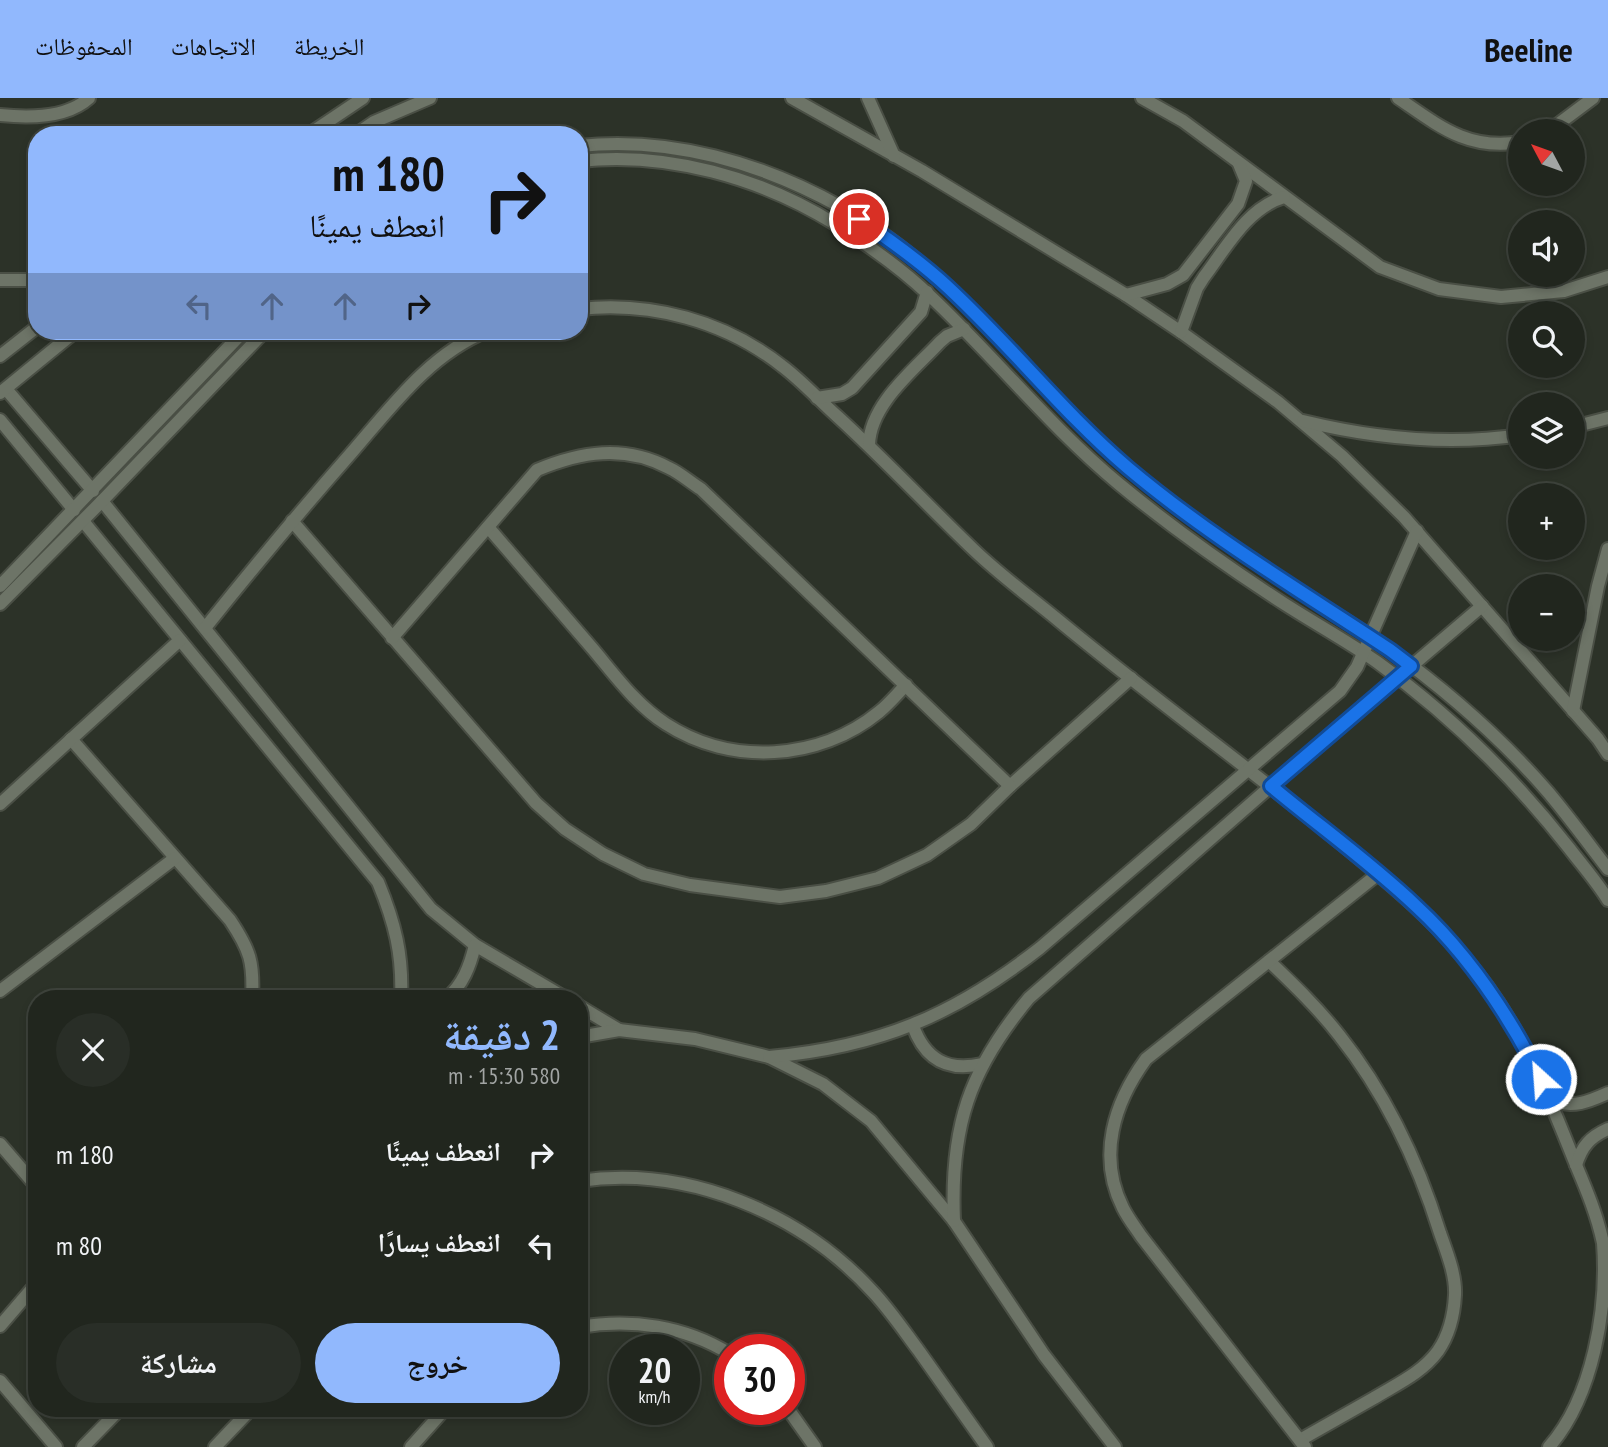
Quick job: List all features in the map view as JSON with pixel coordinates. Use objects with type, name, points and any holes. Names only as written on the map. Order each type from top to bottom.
[{"type":"street","points":[[0,115],[38,116],[61,112],[83,104],[89,98]]},
{"type":"street","points":[[321,126],[363,98]]},
{"type":"street","points":[[368,126],[430,98]]},
{"type":"street","points":[[792,98],[1126,295],[1300,420],[1342,456],[1417,531],[1608,754]]},
{"type":"street","points":[[868,98],[894,156]]},
{"type":"street","points":[[1142,98],[1183,121],[1380,267],[1439,289],[1501,297],[1564,291],[1608,277]]},
{"type":"street","points":[[1398,98],[1446,131],[1473,142],[1508,144]]},
{"type":"street","points":[[1565,119],[1593,98]]},
{"type":"street","points":[[588,146],[642,145],[692,151],[740,163],[788,181],[842,208],[893,242],[941,281],[1054,398],[1128,467],[1208,530],[1370,636],[1470,713],[1547,791],[1608,869]]},
{"type":"street","points":[[588,161],[639,160],[687,166],[734,178],[780,195],[833,223],[873,249],[927,292],[1041,413],[1117,483],[1198,546],[1363,653],[1459,728],[1535,805],[1608,900]]},
{"type":"street","points":[[1126,295],[1167,284],[1183,275],[1238,204],[1246,181],[1239,164]]},
{"type":"street","points":[[1181,332],[1197,288],[1211,268],[1257,209],[1284,197]]},
{"type":"street","points":[[0,280],[28,280]]},
{"type":"street","points":[[817,398],[842,394],[852,388],[921,312],[927,292]]},
{"type":"street","points":[[588,308],[605,306],[653,309],[699,321],[743,340],[782,366],[869,445],[978,554],[1131,678],[1250,769],[1417,906],[1487,986],[1520,1036],[1552,1101],[1594,1205],[1603,1247],[1606,1290],[1591,1371],[1576,1407],[1549,1447]]},
{"type":"street","points":[[869,445],[869,432],[879,408],[947,335],[964,329]]},
{"type":"street","points":[[0,356],[28,334]]},
{"type":"street","points":[[65,340],[3,391],[93,491]]},
{"type":"street","points":[[0,604],[74,510],[236,340]]},
{"type":"street","points":[[0,586],[22,574],[83,521],[256,340]]},
{"type":"street","points":[[205,628],[292,521],[430,365],[467,340]]},
{"type":"street","points":[[1585,424],[1608,418]]},
{"type":"street","points":[[0,420],[74,510]]},
{"type":"street","points":[[1300,420],[1363,433],[1427,440],[1508,436]]},
{"type":"street","points":[[392,638],[537,470],[566,458],[598,452],[630,454],[668,467],[701,489],[1010,786]]},
{"type":"street","points":[[125,457],[135,467]]},
{"type":"street","points":[[102,502],[431,909],[475,945],[552,990]]},
{"type":"street","points":[[83,521],[378,882],[393,918],[402,968],[401,990]]},
{"type":"street","points":[[292,521],[536,803],[603,854],[644,874],[667,880],[780,897],[826,891],[878,878],[927,855],[971,824],[1131,678]]},
{"type":"street","points":[[488,527],[635,698],[664,723],[688,736],[740,751],[773,754],[807,748],[846,733],[878,712],[906,685]]},
{"type":"street","points":[[769,1057],[811,1054],[914,1026],[958,1005],[1001,979],[1040,948],[1340,691],[1363,653],[1417,531]]},
{"type":"street","points":[[1573,711],[1608,549]]},
{"type":"street","points":[[954,1221],[952,1180],[956,1140],[966,1101],[982,1064],[1003,1029],[1029,998],[1482,606]]},
{"type":"street","points":[[0,804],[180,640]]},
{"type":"street","points":[[71,739],[229,920],[246,944],[253,971],[252,990]]},
{"type":"street","points":[[0,991],[176,858]]},
{"type":"street","points":[[1269,961],[1306,997],[1339,1035],[1369,1077],[1395,1121],[1417,1167],[1435,1215],[1450,1263],[1455,1293],[1451,1323],[1438,1350],[1418,1372],[1303,1444],[1141,1236],[1122,1207],[1112,1175],[1111,1141],[1118,1107],[1133,1077],[1146,1059],[1378,874]]},
{"type":"street","points":[[454,990],[462,982],[470,965],[475,945]]},
{"type":"street","points":[[588,1011],[619,1030]]},
{"type":"street","points":[[914,1026],[918,1040],[927,1052],[939,1061],[960,1067],[982,1064]]},
{"type":"street","points":[[588,1035],[619,1030],[695,1039],[769,1057],[824,1084],[871,1121],[954,1221],[1044,1355],[1115,1447]]},
{"type":"street","points":[[1552,1101],[1584,1104],[1608,1093]]},
{"type":"street","points":[[1576,1165],[1587,1142],[1608,1129]]},
{"type":"street","points":[[0,1144],[28,1177]]},
{"type":"street","points":[[588,1181],[646,1179],[697,1187],[747,1203],[794,1226],[837,1256],[874,1292],[988,1447]]},
{"type":"street","points":[[0,1326],[28,1293]]},
{"type":"street","points":[[588,1325],[632,1323],[662,1327],[691,1335],[714,1346]]},
{"type":"street","points":[[0,1381],[28,1414]]},
{"type":"street","points":[[31,1417],[56,1447]]},
{"type":"street","points":[[83,1447],[112,1417]]},
{"type":"street","points":[[215,1447],[243,1417]]},
{"type":"street","points":[[411,1447],[438,1417]]},
{"type":"street","points":[[799,1425],[815,1447]]},
{"type":"route","points":[[859,219],[893,242],[941,281],[1054,398],[1128,467],[1208,530],[1411,666],[1271,786],[1417,906],[1457,949],[1487,986],[1520,1036],[1541,1079]]}]
